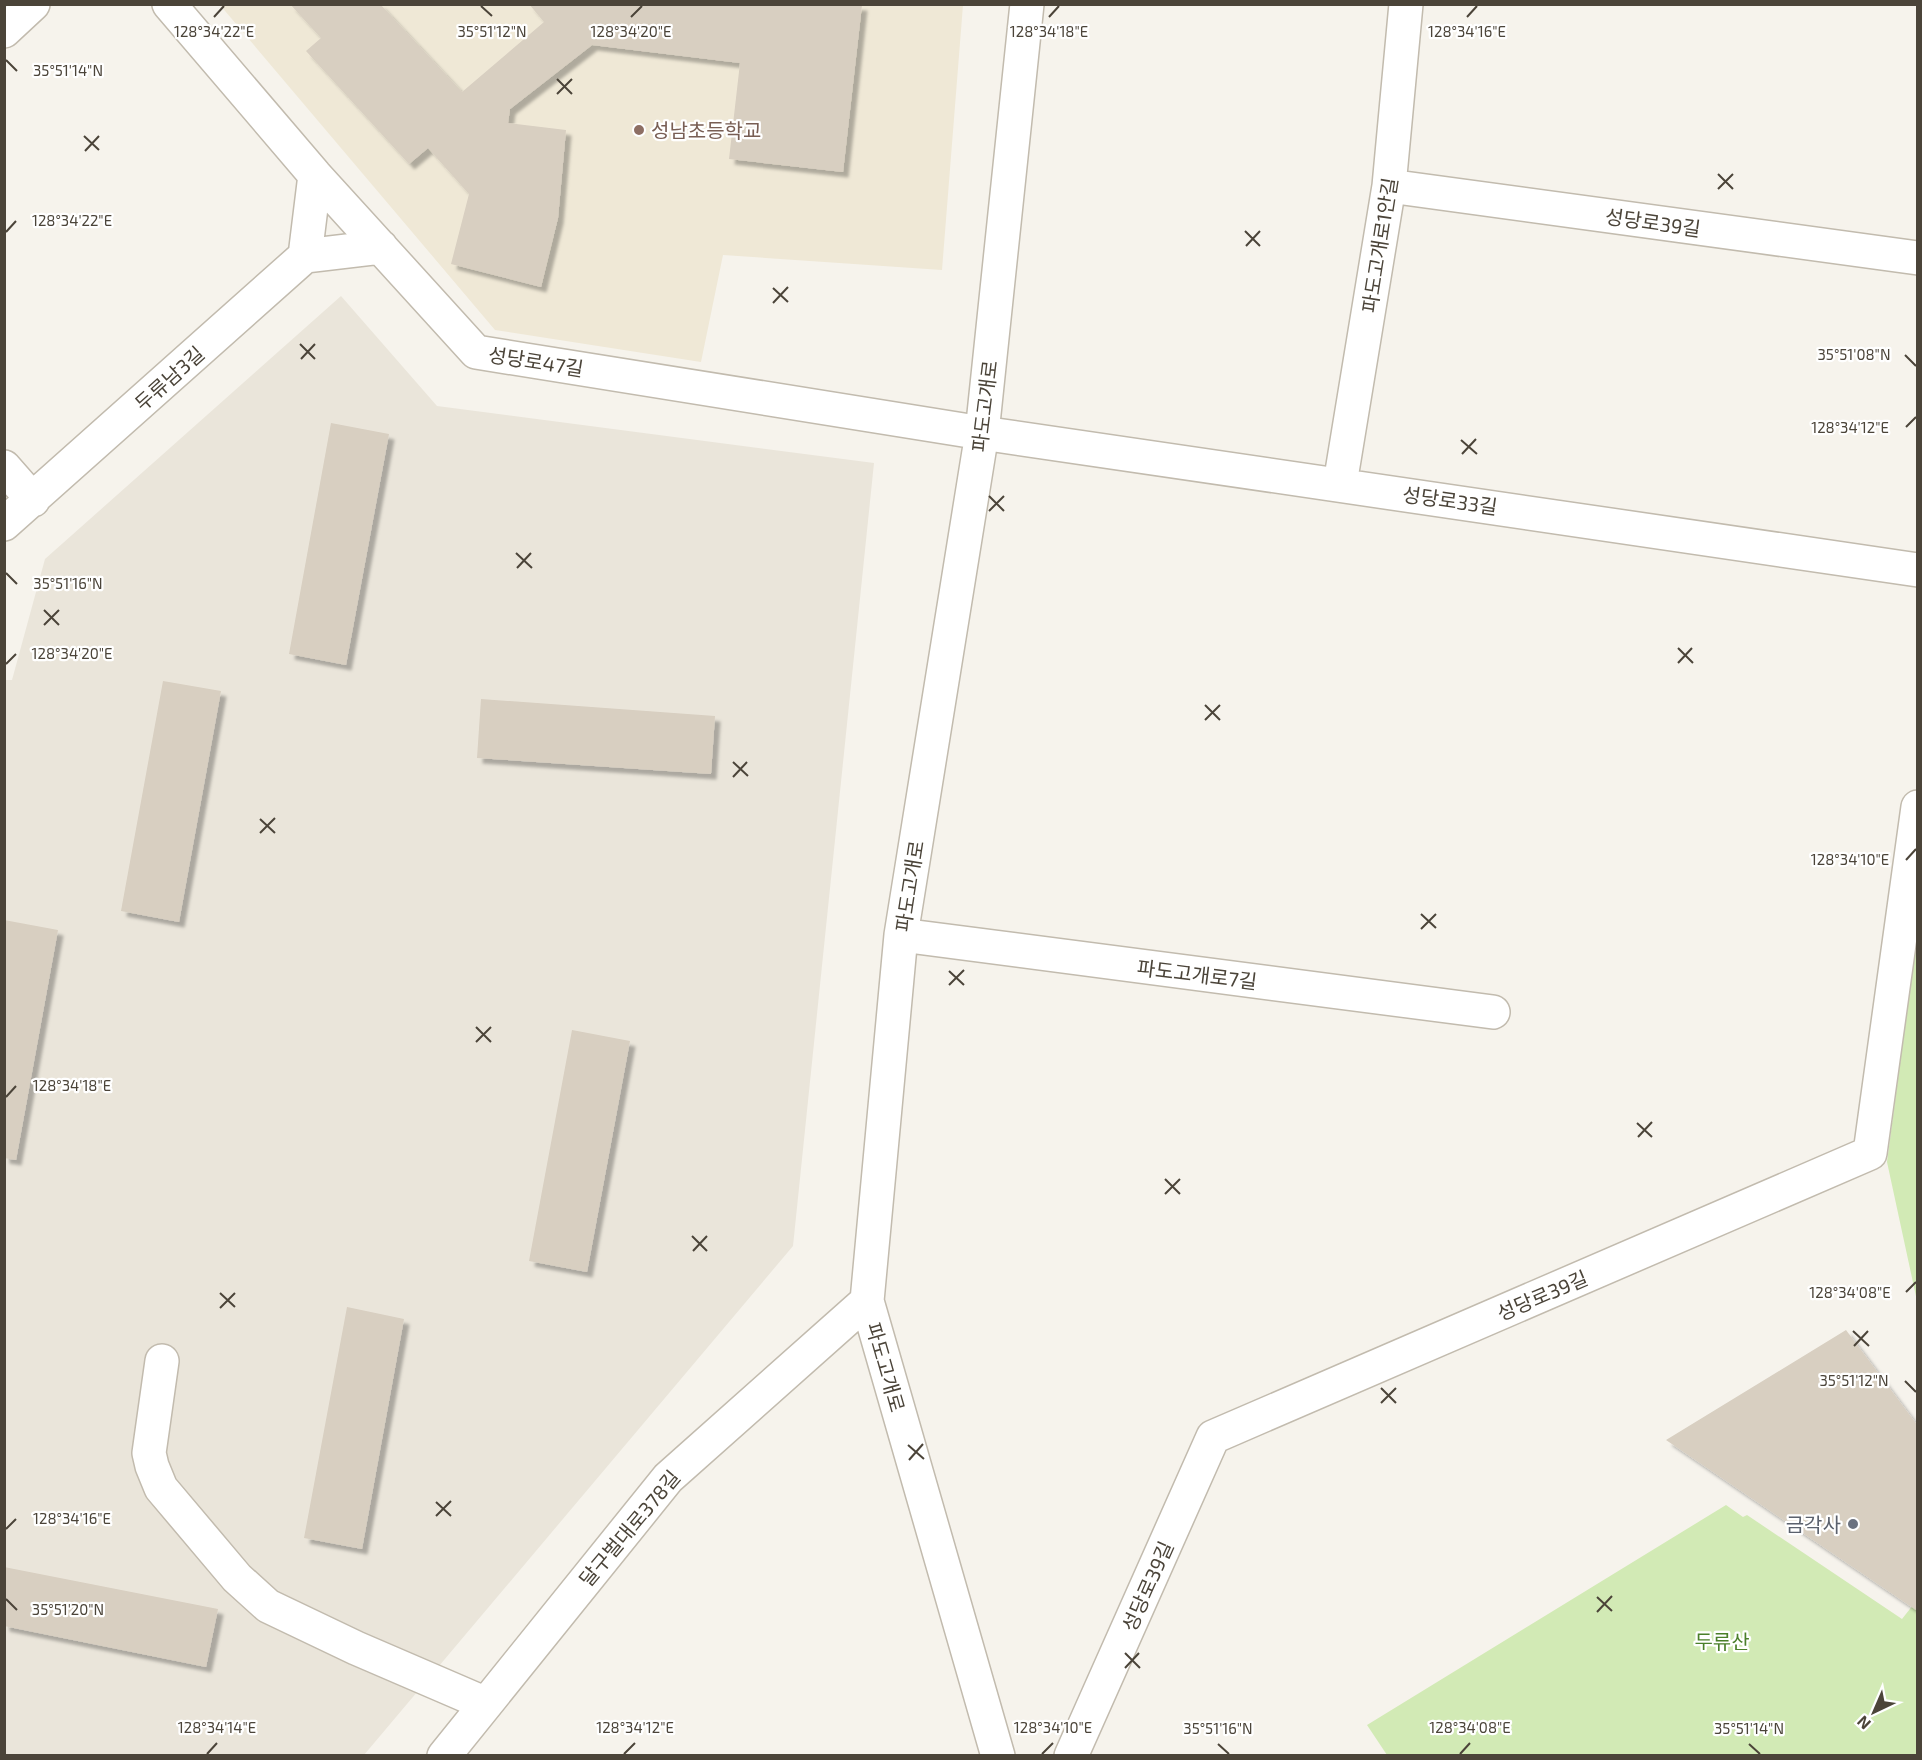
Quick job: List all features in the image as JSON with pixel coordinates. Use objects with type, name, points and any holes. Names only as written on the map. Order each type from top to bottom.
[{"type":"street","points":[[4,31],[33,4]]},
{"type":"street","name":"성당로47길","points":[[169,4],[315,175],[476,352],[982,433]]},
{"type":"street","name":"파도고개로","points":[[998,1755],[867,1302],[901,935],[982,433],[1027,4]]},
{"type":"street","name":"파도고개로1안길","points":[[1340,484],[1389,186],[1406,4]]},
{"type":"street","points":[[315,175],[305,256],[381,247]]},
{"type":"street","name":"성당로39길","points":[[1389,186],[1917,258]]},
{"type":"street","name":"두류남3길","points":[[4,524],[305,256]]},
{"type":"street","name":"성당로33길","points":[[982,433],[1917,570]]},
{"type":"street","points":[[4,467],[33,500]]},
{"type":"street","name":"성당로39길","points":[[1071,1755],[1213,1437],[1870,1154],[1917,807]]},
{"type":"street","name":"파도고개로7길","points":[[901,935],[1493,1012]]},
{"type":"street","name":"달구벌대로378길","points":[[444,1755],[668,1478],[867,1302]]},
{"type":"street","points":[[162,1361],[149,1453],[152,1466],[161,1488],[237,1578],[268,1606],[356,1648],[486,1704]]},
{"type":"shaded area","name":"성남초등학교","points":[[220,5],[963,5],[942,270],[723,255],[701,362],[495,330]]},
{"type":"shaded area","points":[[341,296],[437,406],[874,463],[793,1246],[364,1755],[5,1756],[4,680],[12,680],[45,559]]},
{"type":"green space","points":[[1917,934],[1918,1301],[1887,1162]]},
{"type":"green space","name":"두류산","points":[[1726,1505],[1743,1517],[1747,1515],[1902,1619],[1917,1600],[1917,1755],[1387,1755],[1367,1725]]},
{"type":"building","points":[[290,4],[380,4],[462,92],[544,22],[529,4],[862,5],[843,172],[729,159],[740,63],[592,45],[510,109],[508,123],[566,130],[558,218],[541,287],[451,264],[469,194],[428,148],[409,164],[306,51],[321,38]]},
{"type":"building","points":[[331,423],[389,434],[346,665],[289,654]]},
{"type":"building","points":[[163,681],[221,691],[179,922],[121,911]]},
{"type":"building","points":[[481,699],[715,716],[711,774],[477,758]]},
{"type":"building","points":[[4,920],[58,930],[16,1160],[4,1158]]},
{"type":"building","points":[[572,1030],[630,1041],[587,1272],[529,1261]]},
{"type":"building","points":[[347,1307],[404,1319],[362,1549],[304,1538]]},
{"type":"building","name":"금각사","points":[[1846,1330],[1918,1426],[1918,1608],[1916,1610],[1666,1440]]},
{"type":"building","points":[[4,1567],[218,1609],[206,1667],[4,1626]]},
{"type":"place","name":"성남초등학교","points":[[639,130]]},
{"type":"place","name":"금각사","points":[[1853,1524]]}]
